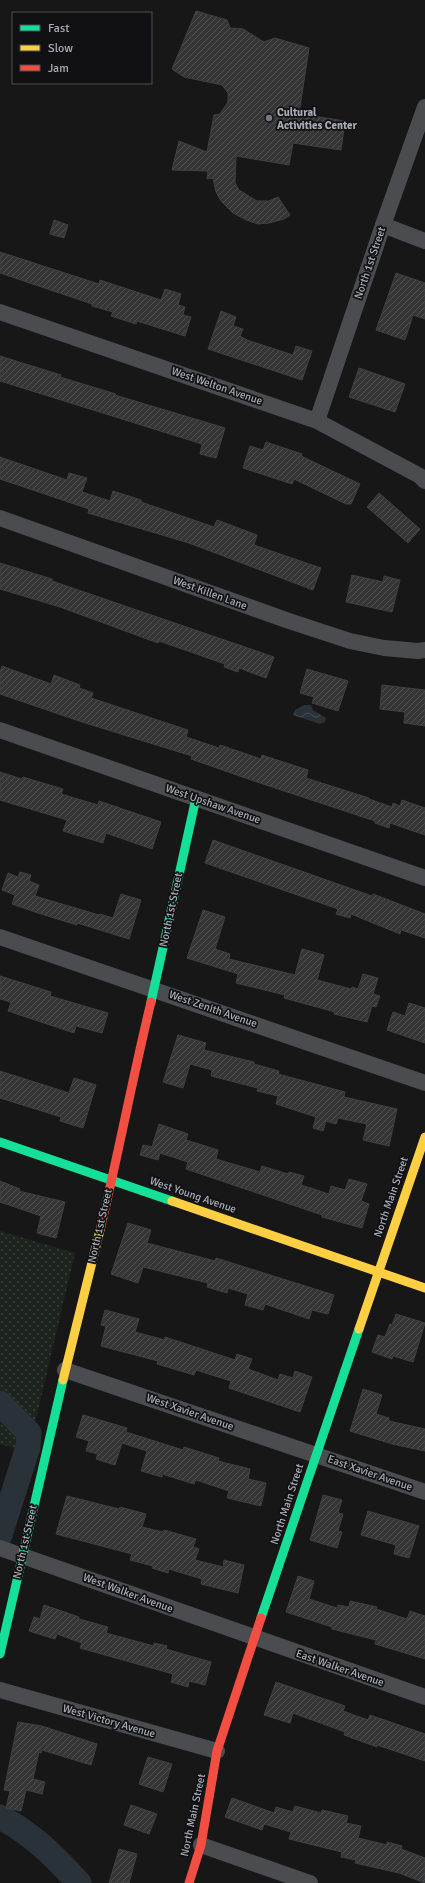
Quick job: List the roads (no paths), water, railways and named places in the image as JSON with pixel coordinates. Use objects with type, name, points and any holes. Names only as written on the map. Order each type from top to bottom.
[{"type":"street","name":"North 1st Street","points":[[317,421],[425,106]]},
{"type":"street","points":[[383,225],[425,241]]},
{"type":"street","name":"West Welton Avenue","points":[[0,312],[317,421],[420,476],[425,481]]},
{"type":"street","name":"West Killen Lane","points":[[0,518],[289,621],[350,641],[384,648],[418,651],[425,650]]},
{"type":"street","name":"West Upshaw Avenue","points":[[0,730],[425,878]]},
{"type":"street","name":"North 1st Street","points":[[0,1654],[65,1370],[112,1180],[131,1083],[154,989],[196,798]]},
{"type":"street","name":"West Zenith Avenue","points":[[0,937],[425,1083]]},
{"type":"street","name":"North Main Street","points":[[189,1883],[201,1845],[217,1751],[316,1454],[425,1137]]},
{"type":"street","name":"West Young Avenue","points":[[0,1142],[425,1288]]},
{"type":"street","name":"West Xavier Avenue","points":[[65,1370],[316,1454]]},
{"type":"street","name":"East Xavier Avenue","points":[[316,1454],[425,1492]]},
{"type":"street","name":"West Walker Avenue","points":[[0,1548],[255,1638]]},
{"type":"street","name":"East Walker Avenue","points":[[255,1638],[425,1696]]},
{"type":"street","name":"West Victory Avenue","points":[[0,1690],[217,1751]]},
{"type":"street","points":[[201,1845],[310,1883]]},
{"type":"water","points":[[305,705],[311,705],[313,710],[326,718],[325,722],[320,724],[293,715],[295,710]]},
{"type":"waterway","points":[[0,1403],[29,1433],[28,1447],[0,1535]]},
{"type":"waterway","points":[[0,1817],[33,1838],[79,1883]]},
{"type":"place","name":"Cultural Activities Center","points":[[269,118]]}]
